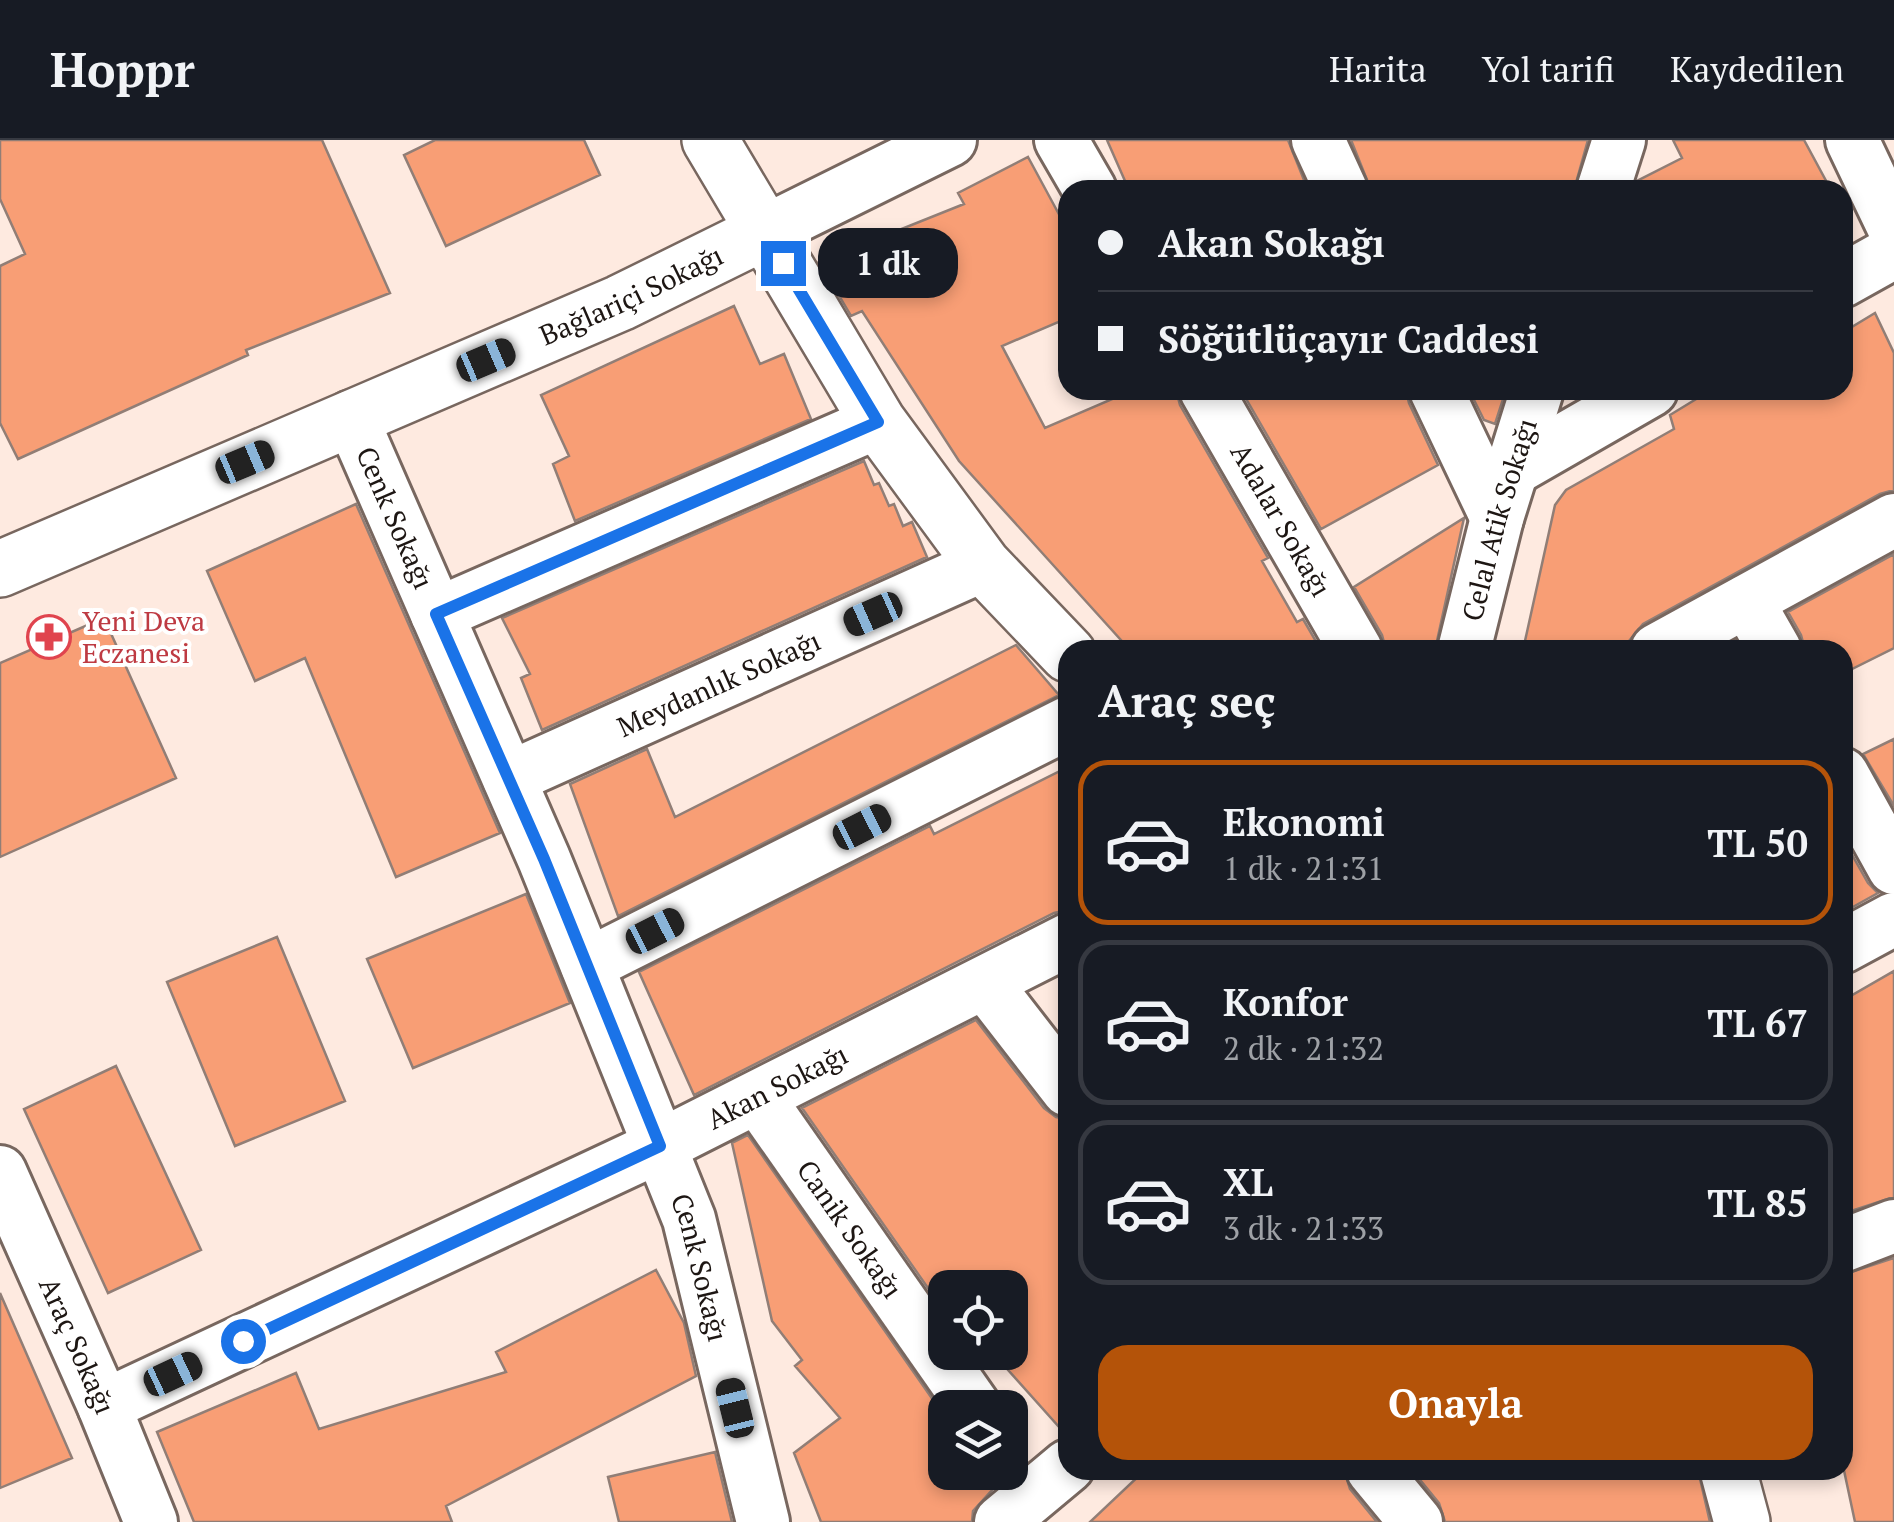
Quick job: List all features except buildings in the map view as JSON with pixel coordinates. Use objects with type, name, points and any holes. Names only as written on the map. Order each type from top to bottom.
[{"type":"street","points":[[710,140],[878,422],[983,566],[1058,644]]},
{"type":"street","points":[[764,232],[950,140]]},
{"type":"street","points":[[1061,140],[1084,180]]},
{"type":"street","points":[[1318,140],[1336,180]]},
{"type":"street","points":[[1852,140],[1894,228]]},
{"type":"street","name":"Bağlariçi Sokağı","points":[[0,569],[620,303],[764,232]]},
{"type":"street","points":[[1853,275],[1894,252]]},
{"type":"street","name":"Adalar Sokağı","points":[[1212,400],[1350,640]]},
{"type":"street","points":[[1442,400],[1503,494],[1637,400]]},
{"type":"street","name":"Celal Atik Sokağı","points":[[1466,640],[1503,494],[1534,400]]},
{"type":"street","name":"Cenk Sokağı","points":[[350,417],[509,778],[689,1219],[762,1522]]},
{"type":"street","points":[[436,614],[878,422]]},
{"type":"street","points":[[1675,640],[1894,520]]},
{"type":"street","name":"Meydanlık Sokağı","points":[[509,778],[983,566]]},
{"type":"street","points":[[1748,600],[1769,640]]},
{"type":"street","points":[[586,966],[1058,728]]},
{"type":"street","points":[[1853,794],[1894,868]]},
{"type":"street","points":[[1853,941],[1894,920]]},
{"type":"street","name":"Akan Sokağı","points":[[104,1406],[660,1146],[1058,945]]},
{"type":"street","points":[[985,983],[1058,1077]]},
{"type":"street","name":"Canik Sokağı","points":[[758,1098],[962,1390]]},
{"type":"street","name":"Araç Sokağı","points":[[0,1172],[151,1522]]},
{"type":"street","points":[[1853,1242],[1894,1226]]},
{"type":"street","points":[[1380,1480],[1416,1522]]},
{"type":"street","points":[[1731,1480],[1742,1522]]},
{"type":"place","name":"Yeni Deva Eczanesi","points":[[49,637]]},
{"type":"route","points":[[243,1341],[660,1146],[544,859],[436,614],[878,422],[783,263]]}]
